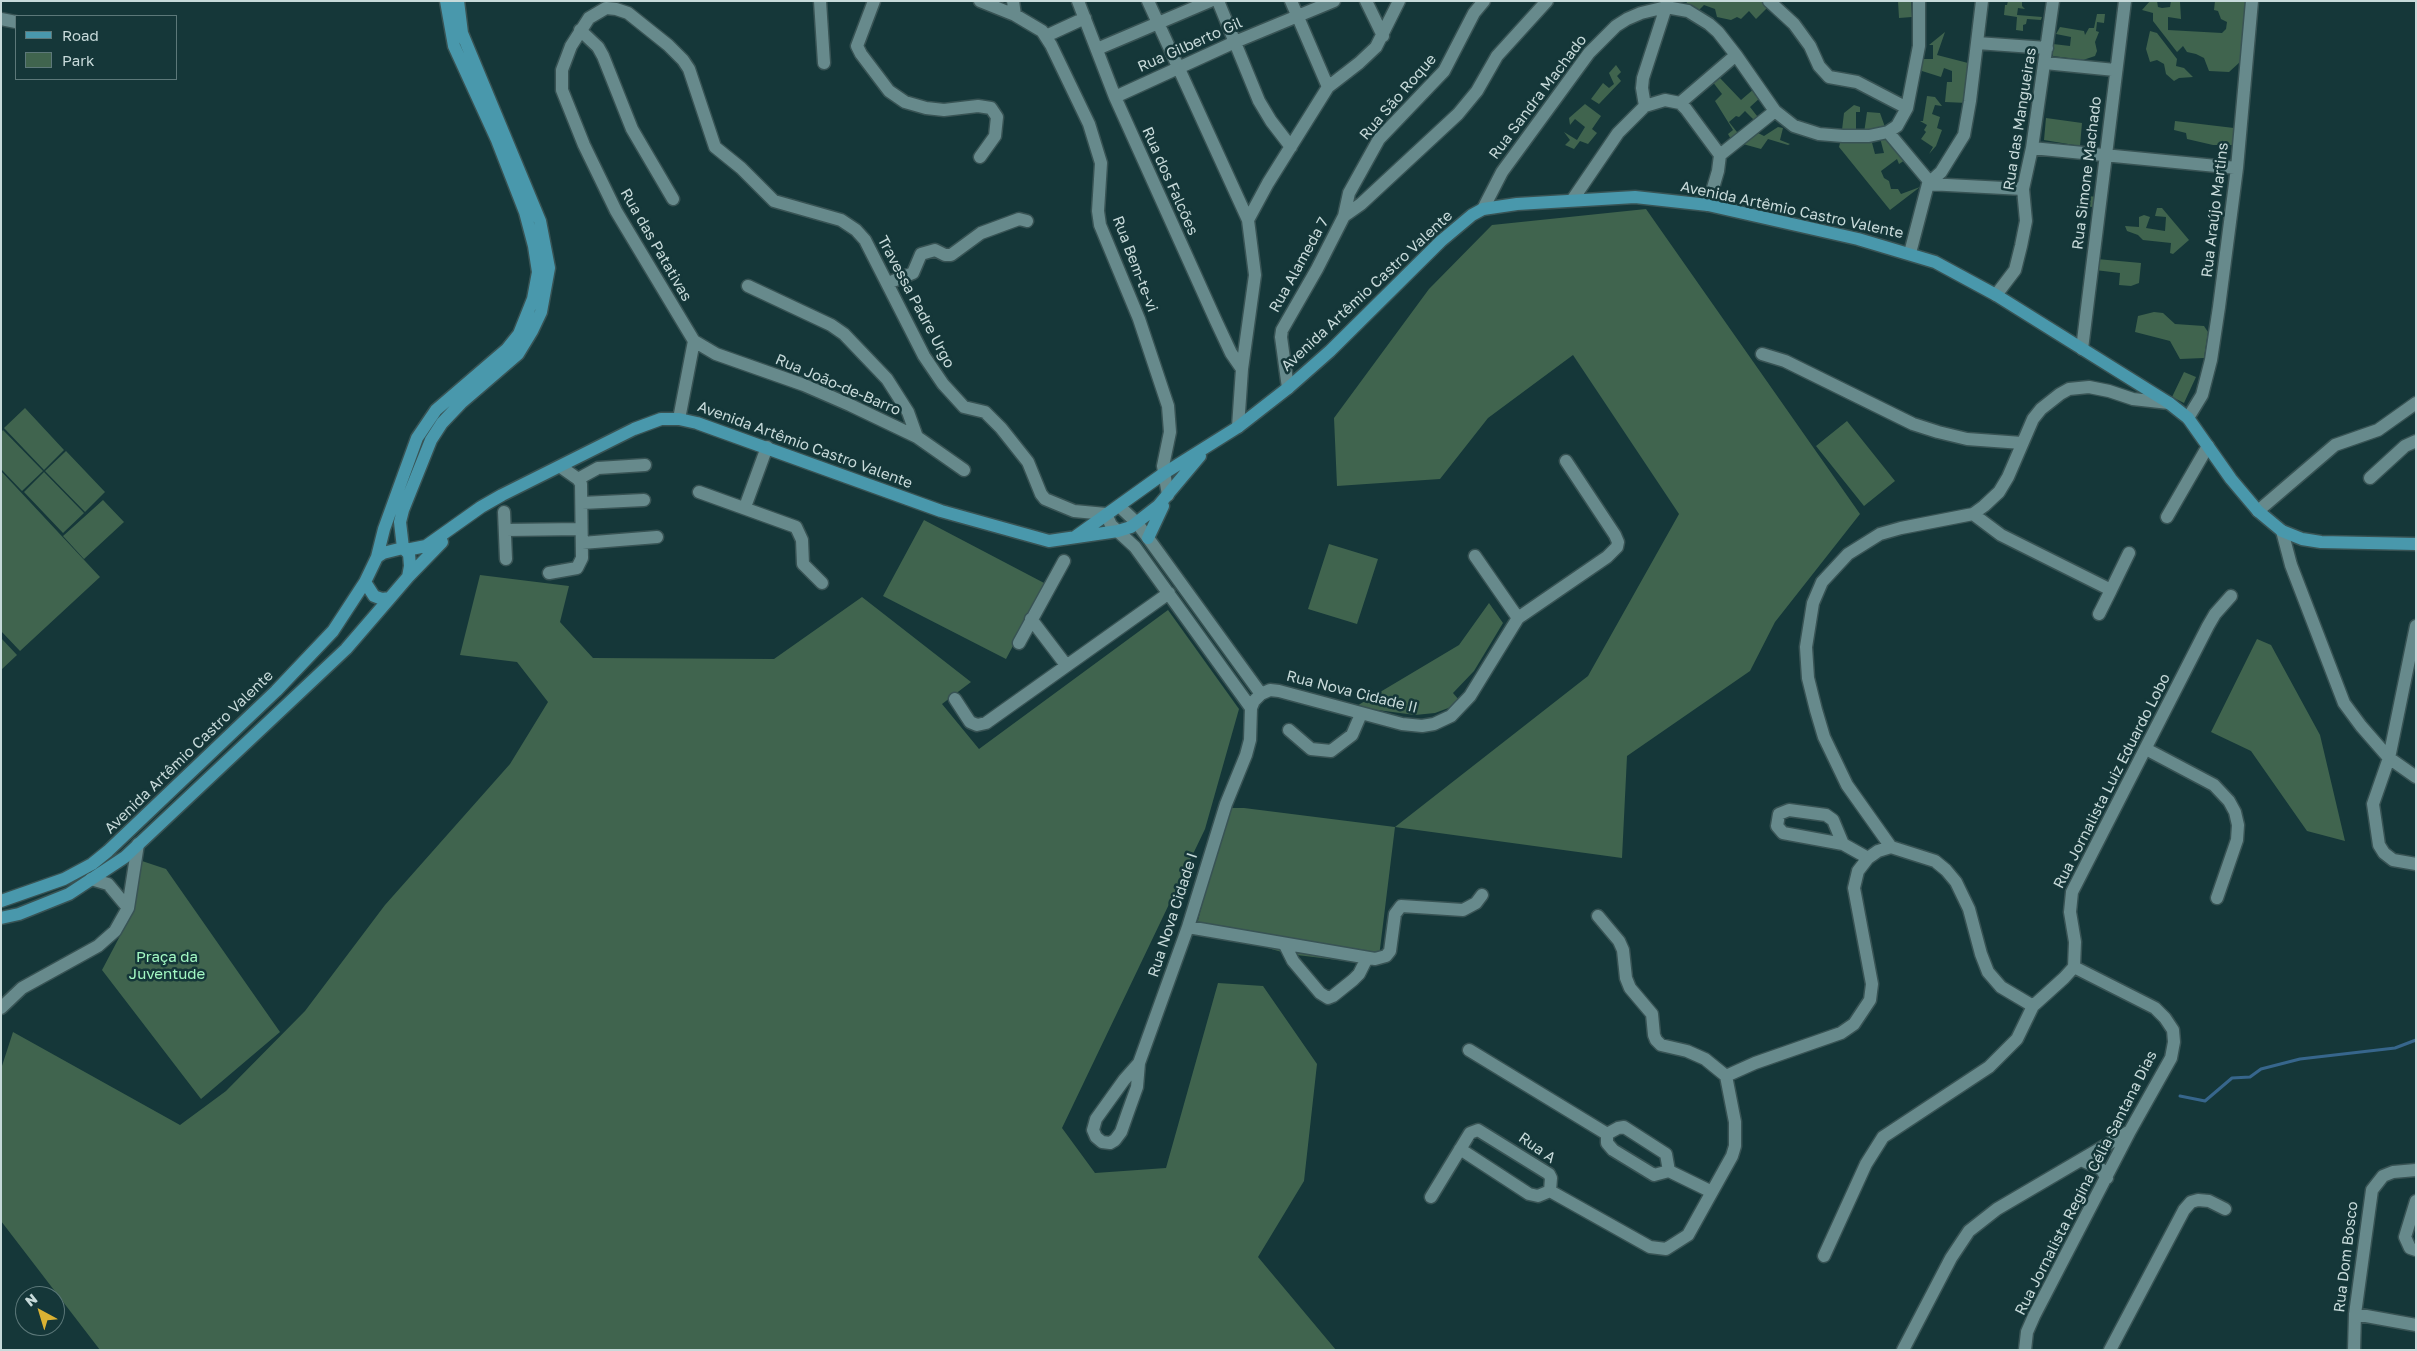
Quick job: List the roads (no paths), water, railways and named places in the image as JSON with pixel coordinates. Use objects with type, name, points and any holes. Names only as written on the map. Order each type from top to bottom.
[{"type":"main road","points":[[390,598],[382,599],[374,596],[365,582],[377,557],[384,529],[412,451],[423,427],[451,395],[507,348],[519,334],[534,299],[538,272],[534,246],[525,212],[496,140],[454,46],[446,1]]},
{"type":"main road","points":[[1,918],[19,914],[69,894],[125,857],[346,649],[408,577],[410,562],[404,549],[400,522],[431,440],[442,423],[462,403],[518,354],[532,331],[540,312],[549,268],[540,221],[462,33],[458,1]]},
{"type":"main road","name":"Avenida Artêmio Castro Valente","points":[[1075,537],[1164,474],[1238,427],[1288,388],[1330,351],[1459,224],[1483,209],[1573,199],[1654,198],[1708,205],[1858,239],[1935,262],[1996,295],[2120,371],[2188,418],[2231,479],[2258,511],[2282,531],[2302,539],[2321,542],[2416,544]]},
{"type":"main road","name":"Avenida Artêmio Castro Valente","points":[[404,549],[426,546],[502,495],[634,429],[661,419],[680,419],[767,447],[941,511],[1049,541],[1118,531],[1137,524],[1168,495],[1209,446]]},
{"type":"main road","points":[[1148,538],[1168,495]]},
{"type":"main road","name":"Avenida Artêmio Castro Valente","points":[[408,577],[455,526]]},
{"type":"main road","points":[[377,557],[383,552],[404,549]]},
{"type":"main road","name":"Avenida Artêmio Castro Valente","points":[[1,901],[64,879],[92,864],[108,851],[276,691],[333,631],[365,582]]},
{"type":"street","points":[[820,1],[824,63]]},
{"type":"street","points":[[874,1],[857,46],[861,54],[889,91],[905,102],[926,108],[944,110],[978,106],[991,108],[997,117],[995,136],[980,157]]},
{"type":"street","name":"Rua Bem-te-vi","points":[[980,1],[1015,14],[1037,27],[1046,36],[1088,124],[1101,163],[1098,212],[1100,225],[1139,319],[1168,406],[1170,432],[1164,458],[1164,474],[1168,495]]},
{"type":"street","points":[[1013,1],[1015,14]]},
{"type":"street","name":"Rua dos Falcões","points":[[1078,1],[1115,97],[1216,321],[1231,353],[1242,369]]},
{"type":"street","points":[[1148,1],[1248,220],[1255,275],[1242,369],[1238,427]]},
{"type":"street","points":[[1097,49],[1210,1]]},
{"type":"street","points":[[1218,1],[1260,101],[1271,121],[1291,147]]},
{"type":"street","points":[[1291,1],[1328,87]]},
{"type":"street","name":"Rua Gilberto Gil","points":[[1115,97],[1235,42],[1334,1]]},
{"type":"street","points":[[1366,1],[1383,36]]},
{"type":"street","points":[[1248,220],[1328,87],[1364,59],[1383,36],[1399,1]]},
{"type":"street","name":"Rua São Roque","points":[[1344,216],[1349,193],[1379,140],[1444,71],[1474,13],[1484,1]]},
{"type":"street","points":[[1344,216],[1361,204],[1458,114],[1477,91],[1501,51],[1547,1]]},
{"type":"street","points":[[1769,1],[1794,24],[1812,50],[1819,66],[1829,77],[1857,82],[1906,108]]},
{"type":"street","points":[[1910,253],[1929,181],[1888,132],[1897,126],[1906,108],[1919,46],[1920,1]]},
{"type":"street","points":[[1928,184],[1941,172],[1964,135],[1970,102],[1982,1]]},
{"type":"street","name":"Rua das Mangueiras","points":[[1996,295],[2011,277],[2017,262],[2026,222],[2024,189],[2054,1]]},
{"type":"street","name":"Rua Simone Machado","points":[[2082,349],[2124,1]]},
{"type":"street","name":"Rua Araújo Martins","points":[[2188,418],[2202,395],[2211,360],[2237,168],[2252,1]]},
{"type":"street","points":[[1646,106],[1642,88],[1643,78],[1666,7]]},
{"type":"street","name":"Rua Sandra Machado","points":[[1483,209],[1502,172],[1598,42],[1627,19],[1641,13],[1666,7],[1677,8],[1700,17],[1718,32],[1775,111],[1794,126],[1819,134],[1843,136],[1888,132]]},
{"type":"street","name":"Travessa Padre Urgo","points":[[562,90],[561,79],[565,58],[580,30],[589,18],[606,8],[616,8],[643,23],[668,45],[689,69],[715,147],[742,168],[774,201],[848,223],[864,240],[888,283],[924,356],[942,384],[964,407],[985,412],[1001,428],[1028,462],[1040,494],[1045,499],[1074,511],[1106,514]]},
{"type":"street","points":[[1046,36],[1085,18]]},
{"type":"street","points":[[1,19],[15,22]]},
{"type":"street","points":[[580,30],[598,47],[603,56],[632,128],[672,199]]},
{"type":"street","points":[[1977,43],[2048,48]]},
{"type":"street","points":[[1680,103],[1736,55]]},
{"type":"street","points":[[2045,63],[2115,70]]},
{"type":"street","name":"Rua das Patativas","points":[[562,90],[584,145],[616,211],[694,341]]},
{"type":"street","points":[[1573,199],[1618,133],[1646,106],[1655,101],[1665,100],[1680,103],[1720,155]]},
{"type":"street","points":[[1708,205],[1720,155],[1775,111]]},
{"type":"street","points":[[2032,148],[2237,168]]},
{"type":"street","points":[[1928,184],[2024,189]]},
{"type":"street","name":"Rua Alameda 7","points":[[1288,388],[1281,337],[1282,330],[1307,288],[1344,216]]},
{"type":"street","points":[[888,283],[913,273],[921,254],[935,250],[945,255],[951,255],[981,233],[1019,219],[1027,222]]},
{"type":"street","points":[[748,286],[831,325],[844,334],[887,379],[908,412],[917,437]]},
{"type":"street","points":[[680,419],[694,341]]},
{"type":"street","name":"Rua João-de-Barro","points":[[694,341],[716,354],[804,385],[917,437],[964,470]]},
{"type":"street","points":[[1762,354],[1784,361],[1913,424],[1930,430],[1967,439],[2022,443]]},
{"type":"street","points":[[1891,847],[1847,784],[1824,736],[1808,678],[1806,647],[1813,603],[1822,582],[1848,554],[1880,534],[1900,528],[1973,514],[1999,492],[2008,478],[2033,419],[2041,409],[2069,390],[2089,388],[2110,391],[2133,400],[2168,403]]},
{"type":"street","points":[[2258,511],[2335,445],[2378,430],[2416,403]]},
{"type":"street","points":[[2370,478],[2405,446],[2416,440]]},
{"type":"street","points":[[2167,517],[2208,446]]},
{"type":"street","points":[[745,507],[767,447]]},
{"type":"street","name":"Rua Nova Cidade II","points":[[1261,694],[1270,690],[1287,692],[1402,724],[1422,726],[1434,724],[1451,716],[1470,696],[1518,618],[1607,557],[1617,547],[1618,542],[1615,535],[1566,460]]},
{"type":"street","points":[[578,480],[598,468],[645,465]]},
{"type":"street","points":[[549,573],[577,568],[582,558],[581,484],[561,467]]},
{"type":"street","points":[[699,492],[796,526],[802,540],[803,564],[822,583]]},
{"type":"street","points":[[582,503],[644,500]]},
{"type":"street","points":[[1106,514],[1108,521],[1135,548],[1251,708],[1261,694],[1148,538],[1119,506]]},
{"type":"street","points":[[504,512],[506,559]]},
{"type":"street","points":[[1973,514],[2001,535],[2111,590]]},
{"type":"street","points":[[505,530],[581,529]]},
{"type":"street","points":[[2282,531],[2291,565],[2336,686],[2352,715],[2389,758],[2416,777]]},
{"type":"street","points":[[582,543],[657,537]]},
{"type":"street","points":[[1135,548],[1148,538]]},
{"type":"street","points":[[2099,614],[2129,553]]},
{"type":"street","points":[[1476,556],[1518,618]]},
{"type":"street","points":[[1019,643],[1064,561]]},
{"type":"street","points":[[954,699],[970,722],[977,726],[986,723],[1066,665],[1172,598],[1188,594]]},
{"type":"street","name":"Rua Jornalista Luiz Eduardo Lobo","points":[[2074,967],[2075,942],[2070,912],[2072,892],[2215,614],[2231,596]]},
{"type":"street","points":[[1032,619],[1066,665]]},
{"type":"street","points":[[2416,626],[2389,758],[2373,804],[2379,844],[2384,853],[2393,860],[2416,864]]},
{"type":"street","name":"Rua Nova Cidade I","points":[[1139,1063],[1124,1080],[1094,1126],[1096,1137],[1102,1142],[1110,1143],[1121,1132],[1136,1086],[1139,1063],[1188,927],[1226,804],[1250,740],[1251,708]]},
{"type":"street","points":[[1289,730],[1311,749],[1332,752],[1352,735],[1361,714]]},
{"type":"street","points":[[2146,749],[2214,785],[2230,801],[2238,825],[2237,840],[2217,898]]},
{"type":"street","points":[[1843,844],[1833,820],[1826,815],[1789,810],[1780,814],[1777,821],[1777,826],[1783,832],[1843,844],[1868,858]]},
{"type":"street","points":[[1,1008],[22,988],[108,939],[115,931],[128,908],[138,844]]},
{"type":"street","points":[[1726,1076],[1755,1063],[1841,1033],[1854,1024],[1863,1012],[1870,1000],[1872,984],[1854,888],[1858,871],[1868,858],[1878,851],[1891,847],[1935,861],[1946,870],[1956,882],[1969,909],[1981,954],[1988,972],[2001,987],[2033,1006]]},
{"type":"street","points":[[91,879],[108,884],[128,908]]},
{"type":"street","points":[[1188,927],[1367,958],[1382,957],[1390,951],[1396,914],[1401,906],[1463,910],[1476,903],[1482,894]]},
{"type":"street","points":[[1460,1149],[1528,1194],[1538,1196],[1550,1191],[1650,1247],[1658,1250],[1674,1246],[1688,1235],[1735,1146],[1736,1129],[1726,1076],[1705,1059],[1661,1045],[1656,1040],[1652,1014],[1630,988],[1626,978],[1624,950],[1598,916]]},
{"type":"street","points":[[1285,945],[1293,961],[1320,993],[1328,998],[1359,974],[1367,958]]},
{"type":"street","points":[[1824,1256],[1866,1164],[1883,1136],[1989,1067],[2017,1039],[2033,1006],[2074,967]]},
{"type":"street","name":"Rua Jornalista Regina Célia Santana Dias","points":[[2025,1350],[2027,1332],[2034,1316],[2130,1131],[2171,1058],[2174,1042],[2173,1030],[2155,1008],[2074,967]]},
{"type":"street","points":[[1469,1050],[1607,1134]]},
{"type":"street","points":[[1607,1134],[1624,1127],[1666,1154],[1669,1171]]},
{"type":"street","name":"Rua A","points":[[1431,1197],[1473,1130],[1483,1132],[1549,1174],[1550,1191]]},
{"type":"street","points":[[1903,1350],[1951,1258],[1969,1231],[1997,1209],[2130,1131]]},
{"type":"street","points":[[1607,1134],[1607,1143],[1613,1150],[1654,1175],[1669,1171],[1712,1192]]},
{"type":"street","points":[[2081,1160],[2101,1169],[2107,1178]]},
{"type":"street","name":"Rua Dom Bosco","points":[[2354,1350],[2355,1314],[2372,1190],[2377,1182],[2388,1174],[2416,1170]]},
{"type":"street","points":[[2110,1350],[2184,1210],[2191,1202],[2198,1200],[2209,1201],[2225,1209]]},
{"type":"street","points":[[2416,1201],[2405,1237],[2410,1248],[2416,1250]]},
{"type":"street","points":[[2355,1314],[2416,1325]]},
{"type":"waterway","points":[[2180,1096],[2205,1101],[2232,1078],[2250,1077],[2261,1069],[2300,1059],[2395,1048],[2416,1040]]},
{"type":"park label","name":"Praça da Juventude","points":[[167,966]]}]
